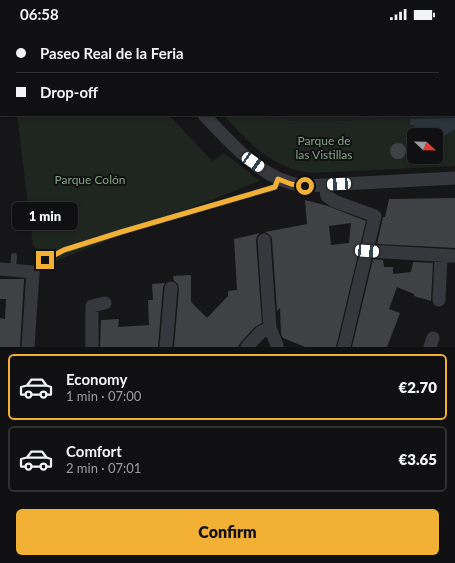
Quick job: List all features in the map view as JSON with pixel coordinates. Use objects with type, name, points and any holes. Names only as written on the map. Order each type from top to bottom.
[{"type":"street","points":[[205,116],[241,154],[278,179],[291,184],[305,186],[455,178]]},
{"type":"street","points":[[325,185],[327,196],[334,201],[375,216],[344,347]]},
{"type":"street","points":[[264,240],[270,328],[278,345],[277,347]]},
{"type":"street","points":[[367,251],[455,256]]},
{"type":"street","points":[[440,300],[441,256]]},
{"type":"street","points":[[7,269],[33,272],[28,347]]},
{"type":"street","points":[[166,347],[172,288]]},
{"type":"street","points":[[92,347],[92,306],[105,303]]},
{"type":"street","points":[[247,347],[261,332],[270,328]]},
{"type":"lane","points":[[33,272],[45,260],[64,250],[275,187],[278,179]]},
{"type":"lane","points":[[7,269],[14,256]]},
{"type":"shaded area","points":[[262,116],[455,116],[312,122],[272,119]]},
{"type":"shaded area","points":[[455,118],[455,129],[443,136],[443,128],[416,128],[414,125],[410,125],[410,119]]},
{"type":"green space","name":"Parque Colón","points":[[17,116],[170,116],[212,161],[224,153],[260,181],[48,264],[33,245]]},
{"type":"green space","name":"Parque de las Vistillas","points":[[224,116],[262,116],[272,119],[312,122],[455,116],[455,166],[312,173],[298,171],[286,166],[263,153]]},
{"type":"building","points":[[398,143],[405,148],[406,151],[401,158],[398,159],[391,154],[390,151],[395,144]]},
{"type":"building","points":[[455,198],[455,248],[377,244],[389,199]]},
{"type":"building","points":[[305,200],[328,206],[366,221],[336,347],[305,347],[283,338],[281,334],[280,308],[277,311],[272,239],[270,235],[265,232],[307,224]],"holes":[[[351,223],[349,243],[331,245],[329,226]]]},
{"type":"building","points":[[260,233],[257,236],[256,241],[262,323],[255,327],[238,347],[174,347],[179,289],[173,276],[191,275],[191,302],[207,318],[228,296],[228,291],[237,290],[234,239]]},
{"type":"building","points":[[373,259],[383,260],[384,267],[393,267],[393,274],[411,272],[413,262],[433,263],[431,301],[414,296],[414,294],[397,287],[389,309],[400,313],[387,347],[352,347]]},
{"type":"building","points":[[0,279],[24,279],[20,347],[0,347],[0,318],[5,319],[6,299],[0,299]]},
{"type":"building","points":[[165,283],[163,287],[158,347],[100,347],[101,320],[119,319],[118,327],[149,325],[148,300],[153,300],[152,284]]},
{"type":"route","points":[[45,260],[64,250],[275,187],[278,179],[291,184],[305,186]]}]
